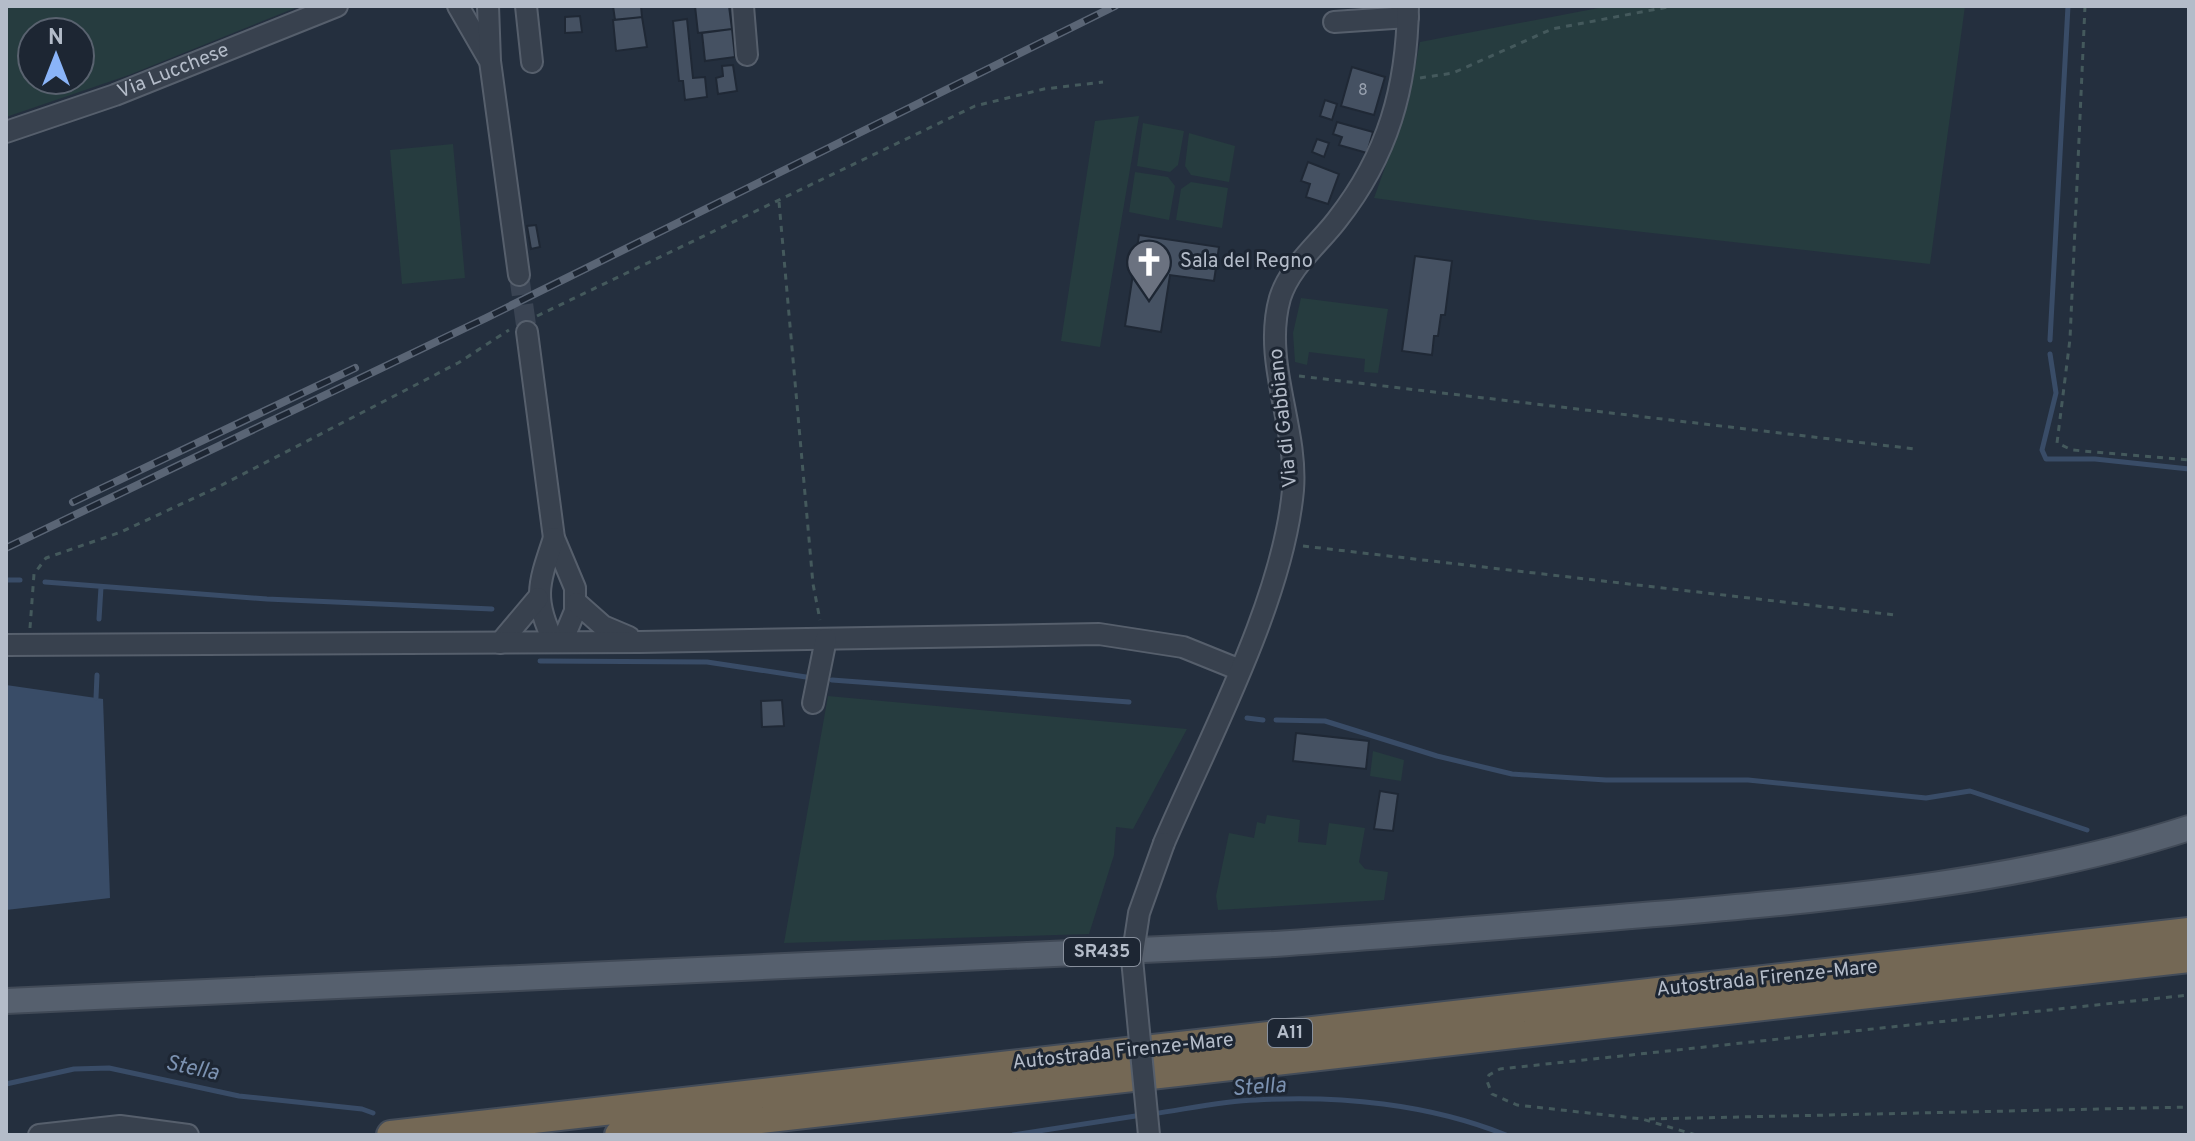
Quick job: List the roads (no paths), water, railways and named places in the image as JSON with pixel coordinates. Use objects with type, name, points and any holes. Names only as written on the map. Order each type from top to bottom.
[{"type":"highway","name":"Autostrada Firenze-Mare","points":[[391,1135],[2189,932]]},
{"type":"highway","name":"Autostrada Firenze-Mare","points":[[619,1135],[2189,958]]},
{"type":"main road","name":"SR435","points":[[6,1001],[1243,945],[1446,932],[1893,891],[2062,861],[2189,828]]},
{"type":"street","name":"Via Lucchese","points":[[6,132],[115,95],[337,6]]},
{"type":"street","points":[[458,6],[490,61]]},
{"type":"street","points":[[488,6],[490,61],[519,275]]},
{"type":"street","points":[[526,6],[532,62]]},
{"type":"street","points":[[743,6],[747,55]]},
{"type":"street","points":[[1334,22],[1408,11]]},
{"type":"street","name":"Via di Gabbiano","points":[[1149,1135],[1132,959],[1139,913],[1164,843],[1240,670],[1283,544],[1293,472],[1279,373],[1276,325],[1284,288],[1350,203],[1378,158],[1405,75],[1408,11]]},
{"type":"street","points":[[527,332],[554,538],[571,573],[577,603],[603,626],[640,642]]},
{"type":"street","points":[[554,538],[538,598],[541,615],[558,642]]},
{"type":"street","points":[[500,643],[538,598]]},
{"type":"street","points":[[558,642],[577,603]]},
{"type":"street","points":[[6,645],[1123,636],[1183,647],[1240,670]]},
{"type":"street","points":[[813,703],[826,639]]},
{"type":"street","points":[[39,1135],[120,1126],[188,1135]]},
{"type":"water","points":[[6,685],[103,699],[110,898],[6,910]]},
{"type":"waterway","points":[[2050,340],[2068,6]]},
{"type":"waterway","points":[[2050,354],[2056,393],[2042,450],[2046,459],[2095,459],[2189,469]]},
{"type":"waterway","points":[[6,580],[20,580]]},
{"type":"waterway","points":[[45,582],[267,599],[492,609]]},
{"type":"waterway","points":[[99,619],[101,587]]},
{"type":"waterway","points":[[540,661],[707,662],[806,677]]},
{"type":"waterway","points":[[96,698],[97,675]]},
{"type":"waterway","points":[[832,680],[1129,702]]},
{"type":"waterway","points":[[1247,718],[1263,720]]},
{"type":"waterway","points":[[1276,720],[1325,721],[1437,756],[1512,774],[1606,780],[1748,780],[1926,798],[1970,791],[2087,830]]},
{"type":"waterway","name":"Stella","points":[[6,1084],[74,1069],[109,1068],[239,1096],[362,1109],[373,1113]]},
{"type":"waterway","name":"Stella","points":[[1152,1114],[1243,1101],[1319,1099],[1415,1109],[1477,1124],[1506,1135]]},
{"type":"waterway","name":"Stella","points":[[1013,1135],[1142,1115]]},
{"type":"tunnel","points":[[519,275],[527,332]]},
{"type":"railway","points":[[6,548],[486,318],[1115,6]]},
{"type":"railway","points":[[73,502],[355,368]]},
{"type":"place","name":"Sala del Regno","points":[[1149,301]]}]
